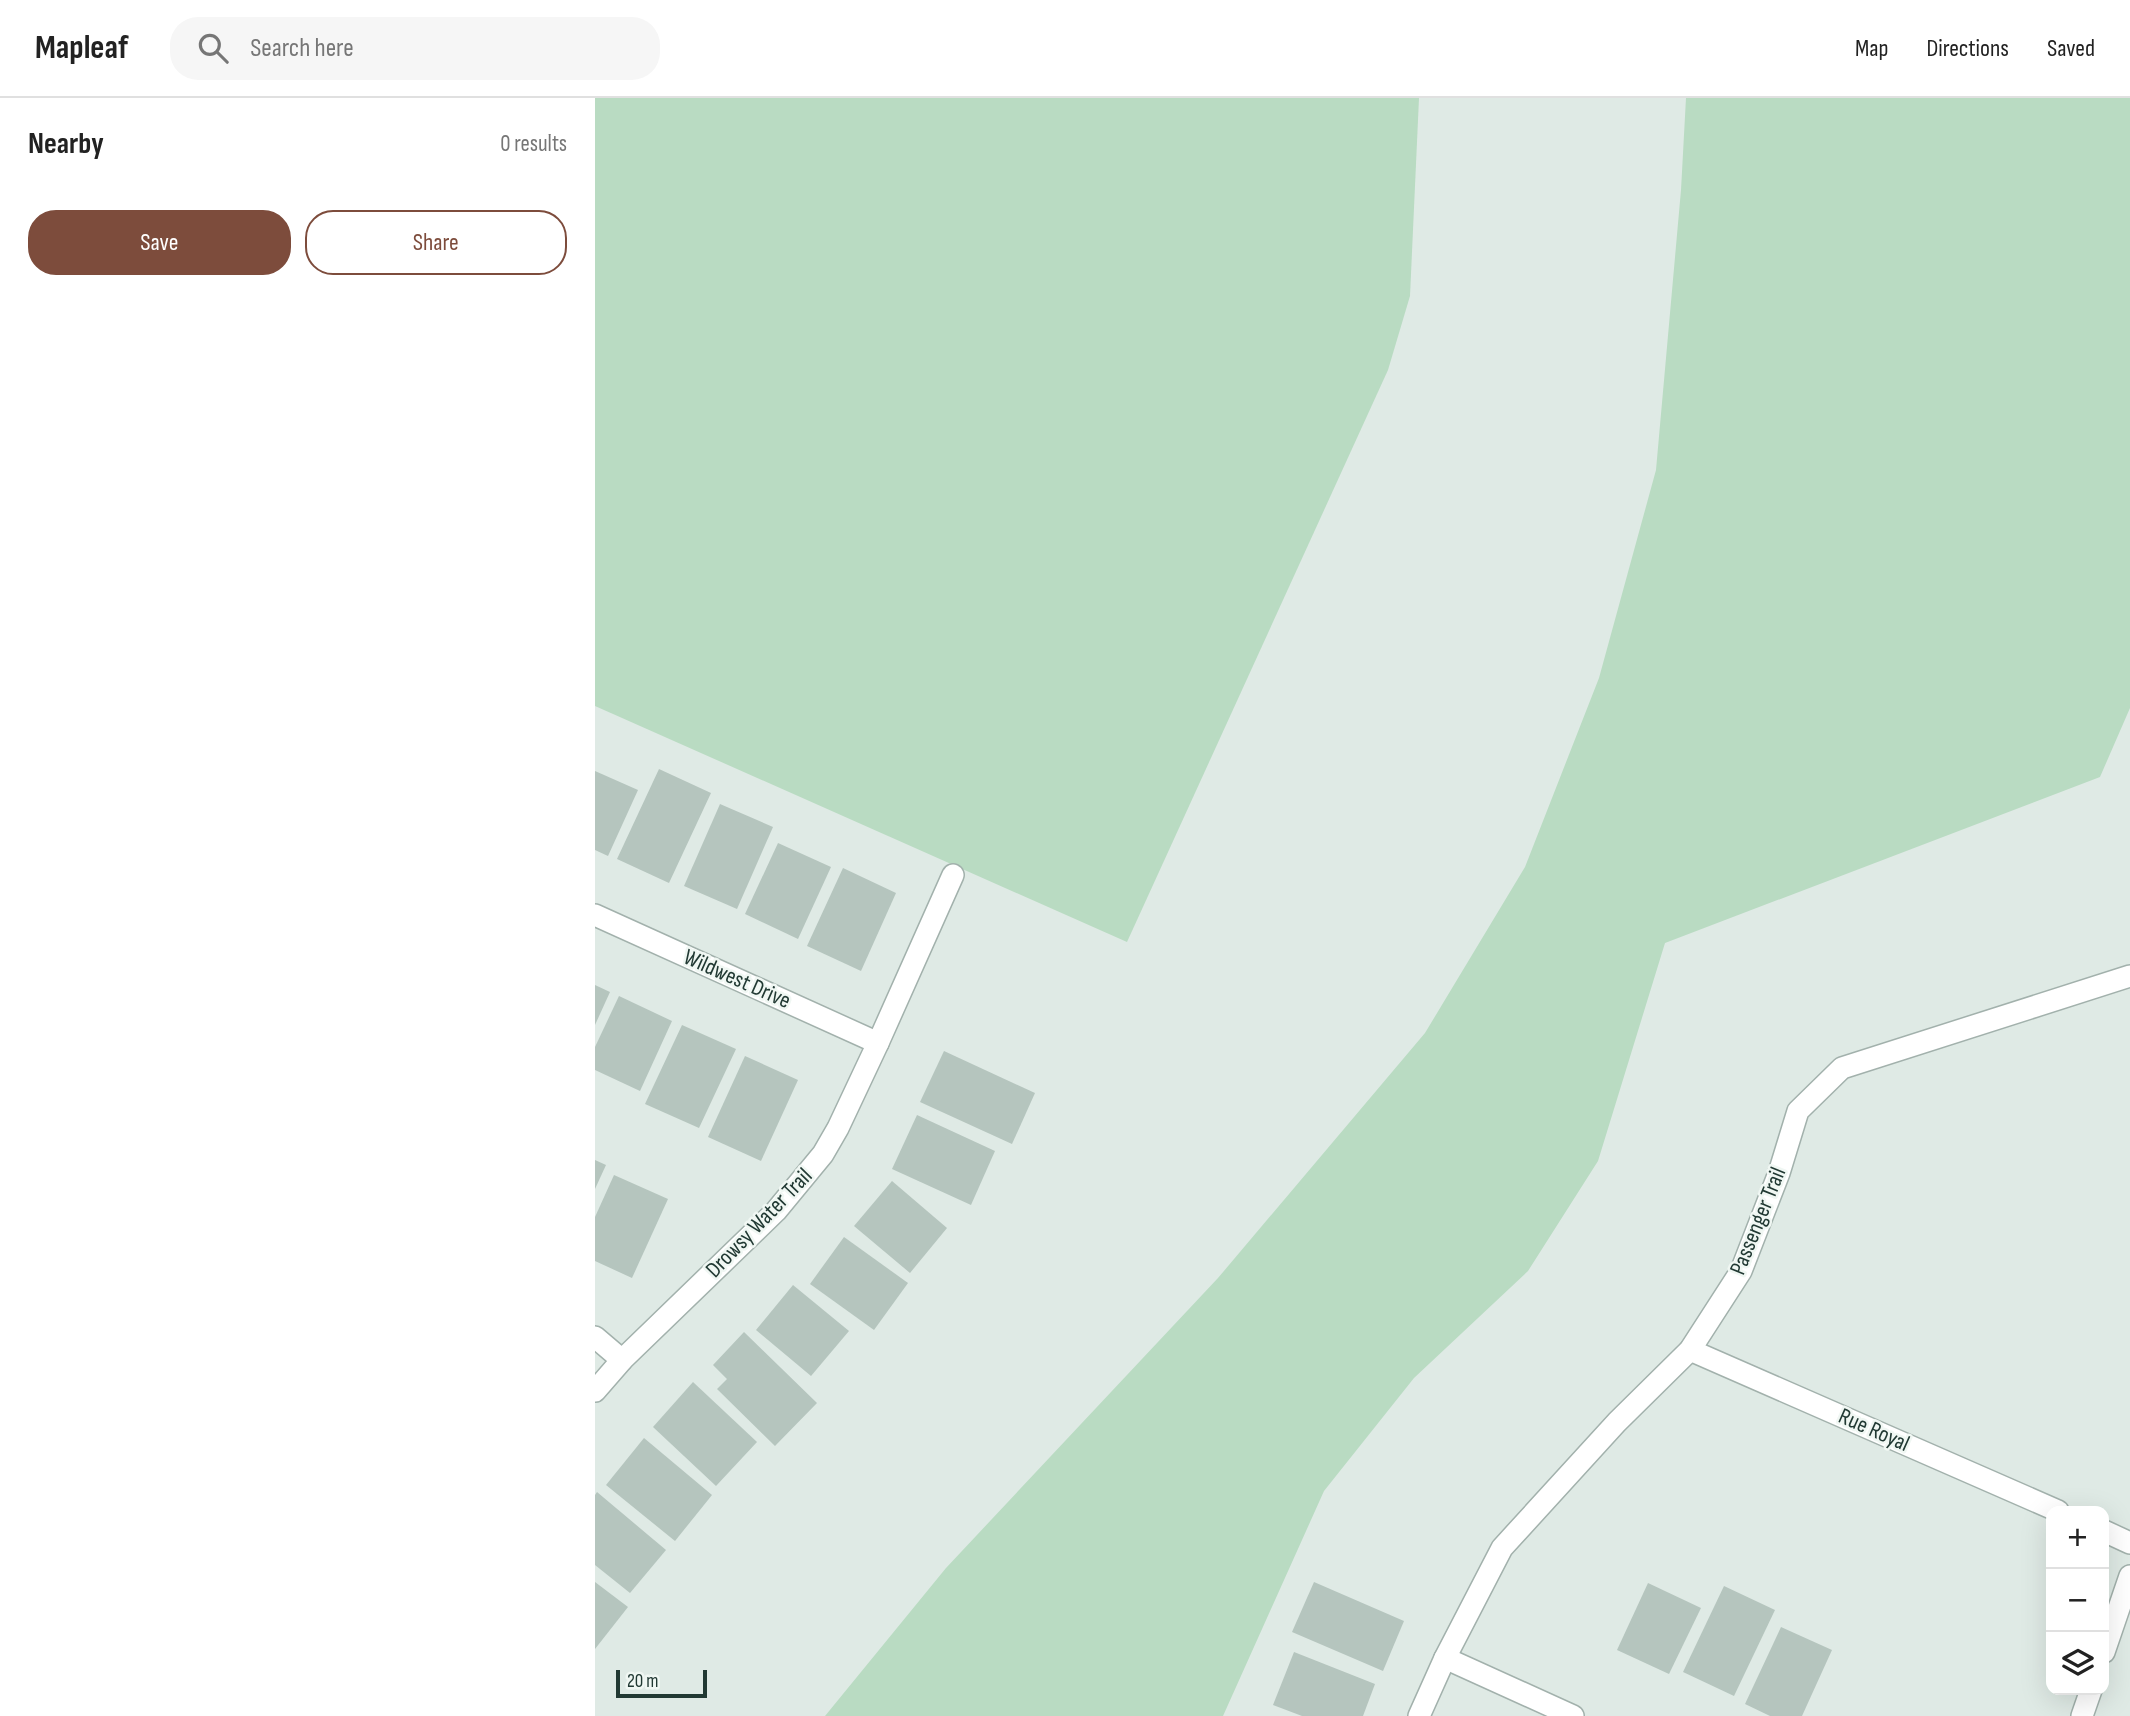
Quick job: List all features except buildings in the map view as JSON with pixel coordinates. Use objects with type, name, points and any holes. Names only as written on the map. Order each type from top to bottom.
[{"type":"street","name":"Drowsy Water Trail","points":[[595,1391],[622,1360],[776,1211],[823,1154],[838,1128],[953,875]]},
{"type":"street","name":"Wildwest Drive","points":[[595,915],[878,1042]]},
{"type":"street","name":"Passenger Trail","points":[[1419,1716],[1445,1658],[1502,1548],[1617,1422],[1690,1350],[1741,1271],[1779,1173],[1798,1111],[1842,1068],[2130,976]]},
{"type":"street","points":[[595,1337],[622,1360]]},
{"type":"street","name":"Rue Royal","points":[[1690,1350],[2047,1506]]},
{"type":"street","points":[[2109,1533],[2130,1543]]},
{"type":"street","points":[[2109,1637],[2130,1576]]},
{"type":"street","points":[[1445,1658],[1573,1716]]},
{"type":"street","points":[[2082,1716],[2089,1695]]},
{"type":"green space","points":[[595,98],[1419,98],[1410,296],[1388,370],[1127,942],[595,706]]},
{"type":"green space","points":[[1686,98],[2130,98],[2130,708],[2100,777],[1665,943],[1598,1161],[1528,1271],[1414,1378],[1324,1491],[1223,1716],[825,1716],[946,1568],[1218,1278],[1425,1033],[1525,867],[1599,678],[1656,470],[1681,190]]}]
